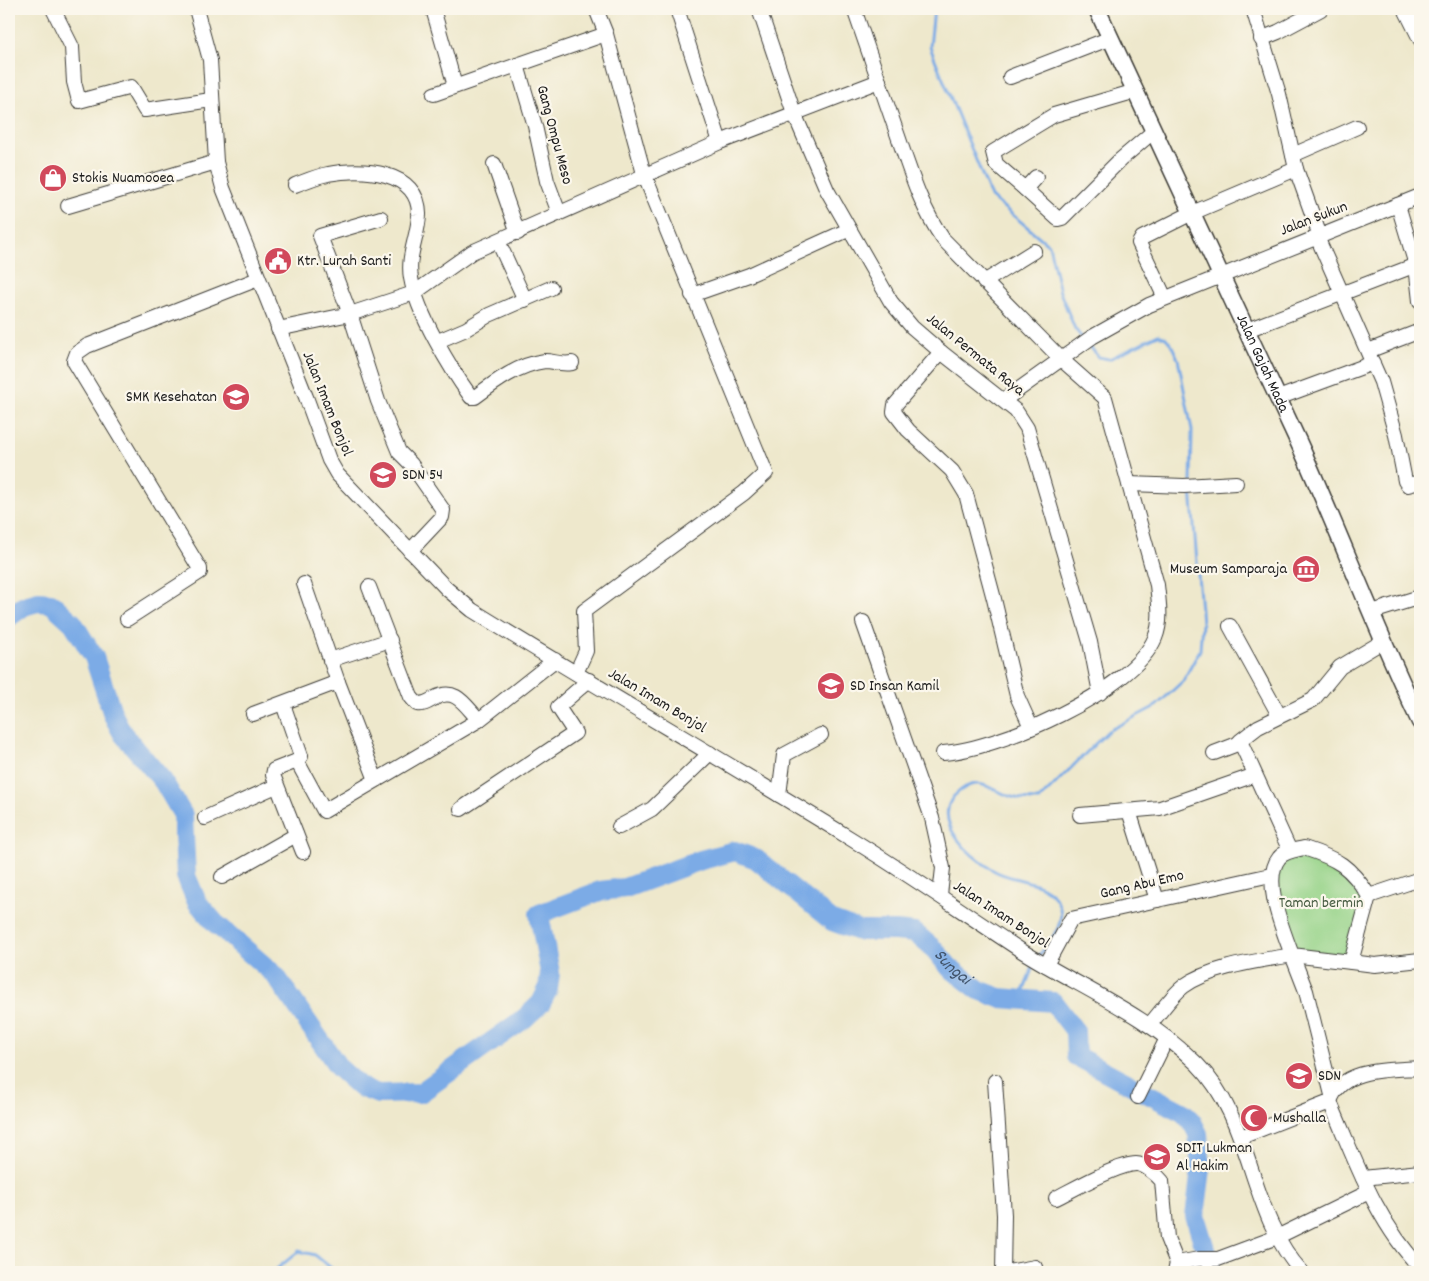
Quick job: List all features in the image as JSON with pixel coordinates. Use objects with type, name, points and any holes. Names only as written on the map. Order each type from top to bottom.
[{"type":"main road","name":"Jalan Gajah Mada","points":[[1096,9],[1278,398],[1372,612],[1382,642],[1420,722]]},
{"type":"street","points":[[53,9],[72,47],[74,82],[80,101],[131,87],[145,110],[211,100]]},
{"type":"street","name":"Jalan Imam Bonjol","points":[[196,9],[210,60],[216,162],[223,188],[329,460],[337,474],[410,551],[472,610],[710,753],[940,895],[1038,961],[1150,1024],[1167,1038],[1202,1070],[1222,1098],[1241,1137],[1277,1237],[1286,1253],[1302,1272]]},
{"type":"street","points":[[433,9],[455,86]]},
{"type":"street","points":[[576,673],[586,651],[584,611],[744,493],[766,472],[644,174],[606,34],[596,9]]},
{"type":"street","points":[[676,9],[720,142]]},
{"type":"street","name":"Jalan Permata Raya","points":[[759,9],[794,113],[826,190],[891,302],[912,327],[940,352],[1004,400],[1022,418],[1030,436],[1090,642],[1100,693]]},
{"type":"street","points":[[854,9],[928,218],[942,240],[1061,359],[1105,398],[1156,585],[1159,623],[1155,639],[1145,653],[1115,684],[1031,727],[973,748],[959,752],[943,753]]},
{"type":"street","points":[[1253,9],[1279,94],[1294,162],[1319,236],[1371,357],[1396,435],[1405,481],[1408,485],[1420,482]]},
{"type":"street","points":[[1261,39],[1321,9]]},
{"type":"street","points":[[1405,9],[1420,39]]},
{"type":"street","points":[[434,94],[606,34]]},
{"type":"street","points":[[1010,76],[1111,38]]},
{"type":"street","name":"Gang Ompu Meso","points":[[516,65],[535,126],[547,181],[559,214]]},
{"type":"street","points":[[278,329],[350,314],[414,293],[459,260],[644,174],[720,142],[879,81]]},
{"type":"street","points":[[1136,91],[1054,115],[993,152],[996,164],[1058,219],[1062,218],[1120,160],[1154,131]]},
{"type":"street","points":[[1165,298],[1140,240],[1294,162],[1357,126]]},
{"type":"street","points":[[68,206],[216,162]]},
{"type":"street","points":[[494,164],[518,232]]},
{"type":"street","points":[[295,185],[328,174],[346,172],[392,175],[402,182],[414,196],[419,212],[417,235],[410,254],[409,267],[414,293],[438,340],[471,397],[475,397],[508,373],[546,361],[559,365],[572,363]]},
{"type":"street","points":[[1025,189],[1036,177]]},
{"type":"street","name":"Jalan Sukun","points":[[1004,400],[1079,345],[1165,298],[1420,196]]},
{"type":"street","points":[[1398,205],[1416,265],[1420,301]]},
{"type":"street","points":[[381,218],[320,236],[350,314],[378,401],[399,452],[411,464],[443,510],[442,517],[410,551]]},
{"type":"street","points":[[692,295],[754,273],[848,230]]},
{"type":"street","points":[[498,241],[525,300]]},
{"type":"street","points":[[984,282],[1034,251]]},
{"type":"street","points":[[1247,330],[1416,265]]},
{"type":"street","points":[[127,619],[200,572],[200,569],[74,360],[75,356],[80,351],[111,336],[258,278]]},
{"type":"street","points":[[438,340],[466,329],[489,315],[551,288]]},
{"type":"street","points":[[1278,398],[1371,357],[1420,330]]},
{"type":"street","points":[[940,352],[895,405],[894,412],[908,430],[952,471],[966,494],[1017,696],[1031,727]]},
{"type":"street","points":[[1129,484],[1184,486],[1236,483]]},
{"type":"street","points":[[304,584],[338,682],[376,780]]},
{"type":"street","points":[[369,587],[414,700],[421,704],[445,693],[453,694],[479,720]]},
{"type":"street","points":[[1372,612],[1420,597]]},
{"type":"street","points":[[863,622],[932,818],[943,868],[940,895]]},
{"type":"street","points":[[1230,626],[1279,715]]},
{"type":"street","points":[[330,660],[390,640]]},
{"type":"street","points":[[1214,753],[1240,743],[1244,736],[1279,715],[1313,700],[1340,666],[1382,642]]},
{"type":"street","points":[[297,761],[324,811],[479,720],[555,660]]},
{"type":"street","points":[[461,809],[575,733],[558,707],[589,680]]},
{"type":"street","points":[[253,714],[338,682]]},
{"type":"street","points":[[283,704],[301,756],[297,761],[274,770],[273,775],[303,852]]},
{"type":"street","points":[[778,795],[784,755],[821,735]]},
{"type":"street","points":[[1240,743],[1290,851]]},
{"type":"street","points":[[619,827],[652,809],[710,753]]},
{"type":"street","points":[[1080,815],[1160,808],[1255,775]]},
{"type":"street","points":[[205,818],[276,786]]},
{"type":"street","points":[[1129,811],[1157,900]]},
{"type":"street","points":[[222,877],[296,835]]},
{"type":"street","points":[[1351,962],[1368,896],[1356,876],[1340,862],[1304,848],[1290,851],[1279,857],[1271,875],[1275,901],[1292,955],[1306,991],[1331,1098],[1369,1192],[1391,1230],[1417,1267]]},
{"type":"street","name":"Gang Abu Emo","points":[[1038,961],[1071,919],[1271,875]]},
{"type":"street","points":[[1368,896],[1420,879]]},
{"type":"street","points":[[1150,1024],[1178,991],[1199,978],[1229,967],[1292,955],[1375,965],[1420,960]]},
{"type":"street","points":[[1138,1097],[1167,1038]]},
{"type":"street","points":[[1241,1137],[1331,1098],[1345,1082],[1360,1075],[1420,1068]]},
{"type":"street","points":[[995,1081],[1004,1215],[1003,1272]]},
{"type":"street","points":[[1056,1198],[1117,1170],[1136,1164],[1144,1166],[1162,1181],[1168,1238],[1176,1268],[1199,1259],[1218,1259],[1277,1237],[1369,1192]]},
{"type":"street","points":[[1363,1178],[1415,1172],[1420,1184]]},
{"type":"street","points":[[1008,1272],[1035,1268]]},
{"type":"green space","name":"Taman bermin","points":[[1305,852],[1335,863],[1362,893],[1362,904],[1348,958],[1294,950],[1286,942],[1276,869],[1282,860]]},
{"type":"waterway","points":[[934,9],[930,47],[991,197],[1049,245],[1060,292],[1075,329],[1083,339]]},
{"type":"waterway","points":[[1089,345],[1098,357],[1109,359],[1158,335],[1166,338],[1171,344],[1178,359],[1192,430],[1191,483]]},
{"type":"waterway","points":[[1038,957],[1052,939],[1059,925],[1061,918],[1058,903],[1046,889],[1001,874],[974,856],[965,848],[951,828],[948,806],[954,796],[967,786],[974,784],[986,786],[1011,797],[1024,800],[1039,800],[1108,731],[1156,706],[1183,681],[1200,650],[1202,623],[1191,489]]},
{"type":"waterway","name":"Sungai","points":[[9,617],[24,606],[38,602],[51,603],[73,623],[94,657],[113,715],[123,734],[163,781],[183,815],[186,876],[197,902],[215,923],[275,975],[339,1068],[360,1087],[378,1094],[420,1093],[525,1018],[541,1003],[548,989],[550,973],[539,914],[600,891],[625,888],[701,860],[735,851],[756,859],[832,921],[859,931],[915,933],[935,950],[949,967],[979,990],[1000,998],[1053,1002],[1075,1031],[1076,1056],[1184,1113],[1192,1122],[1198,1134],[1201,1169],[1195,1216],[1212,1272]]},
{"type":"waterway","points":[[1020,999],[1035,962]]},
{"type":"waterway","points":[[273,1272],[299,1251],[315,1255],[336,1272]]},
{"type":"place","name":"Stokis Nuamooea","points":[[53,178]]},
{"type":"place","name":"Ktr. Lurah Santi","points":[[278,261]]},
{"type":"place","name":"SMK Kesehatan","points":[[236,397]]},
{"type":"place","name":"SDN 54","points":[[383,475]]},
{"type":"place","name":"Museum Samparaja","points":[[1306,569]]},
{"type":"place","name":"SD Insan Kamil","points":[[831,686]]},
{"type":"place","name":"SDN","points":[[1299,1076]]},
{"type":"place","name":"Mushalla","points":[[1254,1118]]},
{"type":"place","name":"SDIT Lukman Al Hakim","points":[[1157,1157]]}]
